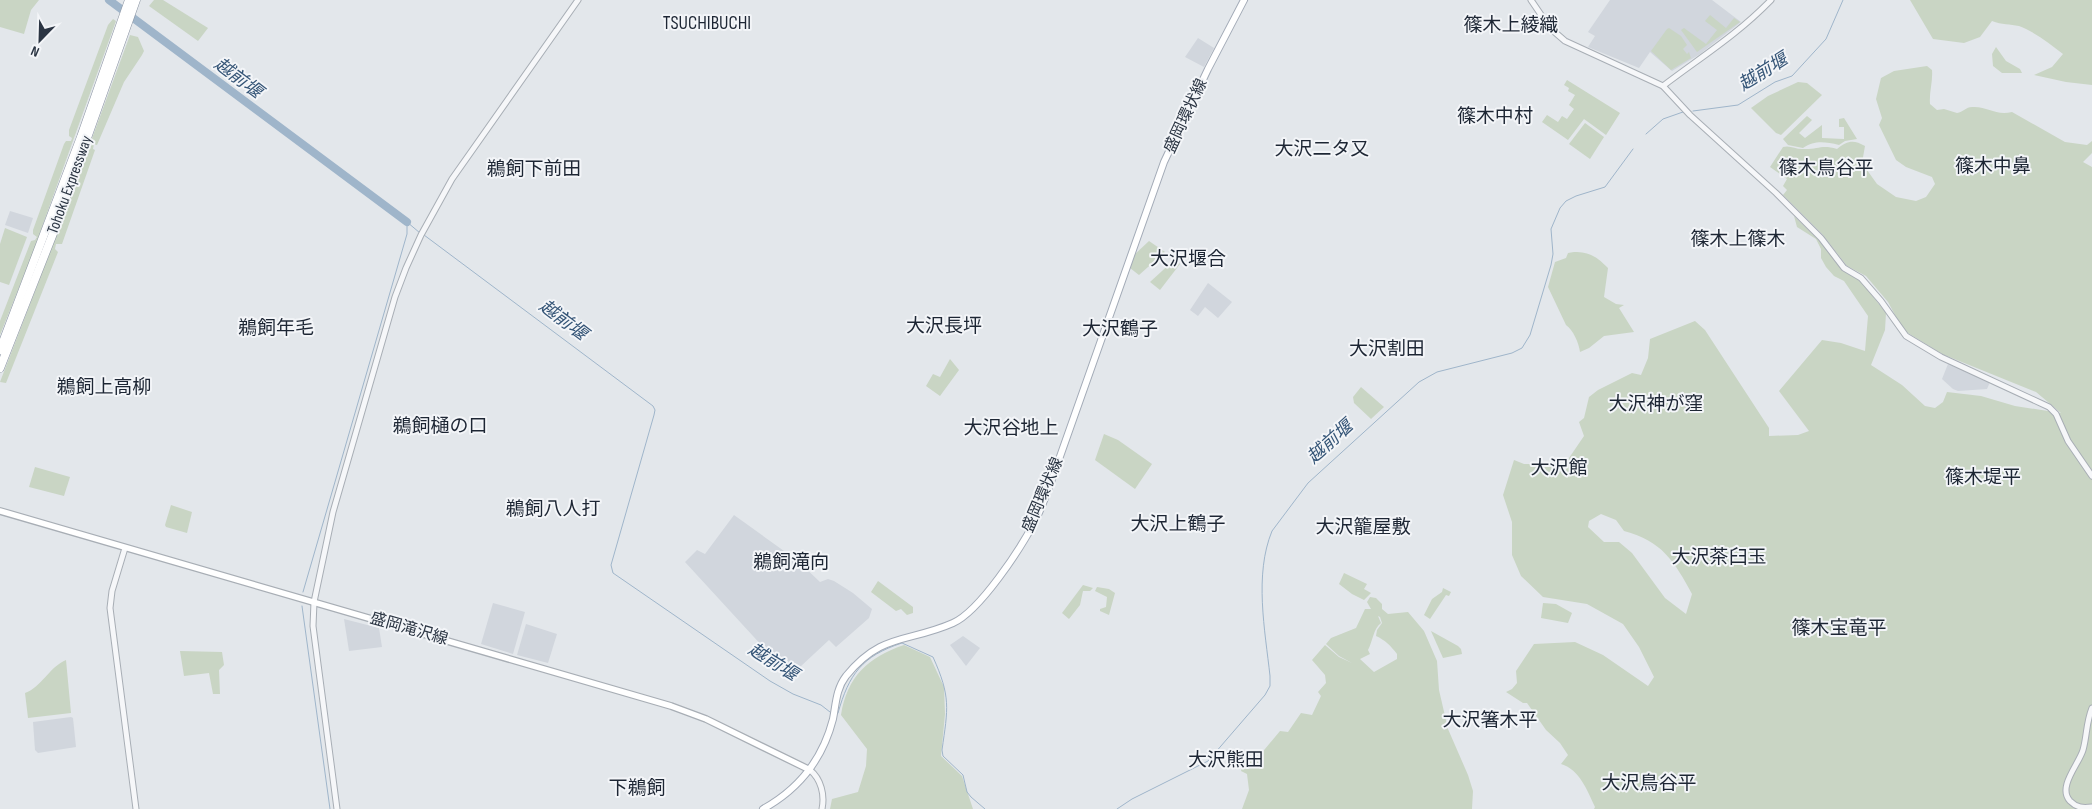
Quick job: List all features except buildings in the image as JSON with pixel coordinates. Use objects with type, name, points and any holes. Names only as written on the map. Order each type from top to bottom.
[{"type":"highway","name":"Tohoku Expressway","points":[[0,368],[54,231],[132,2]]},
{"type":"highway","name":"Tohoku Expressway","points":[[0,350],[125,23]]},
{"type":"main road","name":"盛岡環状線","points":[[763,809],[790,792],[810,770],[826,741],[842,683],[854,667],[870,652],[883,644],[940,628],[962,618],[973,608],[1001,572],[1036,520],[1164,162],[1208,69],[1244,0]]},
{"type":"main road","name":"盛岡滝沢線","points":[[0,511],[671,706],[714,723],[810,770]]},
{"type":"street","points":[[337,809],[315,645],[313,626],[314,602],[333,512],[395,297],[422,234],[452,179],[578,0]]},
{"type":"street","points":[[1531,0],[1550,28],[1565,41],[1663,86],[1690,115],[1798,214],[1832,250],[1844,268],[1861,278],[1881,301],[1906,336],[1941,357],[2050,407],[2056,414],[2068,441],[2092,476]]},
{"type":"street","points":[[1663,86],[1726,41],[1750,21],[1770,0]]},
{"type":"street","points":[[125,548],[112,591],[110,608],[136,809]]},
{"type":"street","points":[[2092,708],[2088,718],[2083,751],[2068,780],[2066,791],[2068,798],[2075,805],[2081,808],[2092,807]]},
{"type":"street","points":[[810,770],[816,775],[822,789],[822,809]]},
{"type":"shaded area","points":[[1610,0],[1712,0],[1741,22],[1700,54],[1672,71],[1650,52],[1639,68],[1588,47],[1595,36],[1588,32]]},
{"type":"shaded area","points":[[1198,38],[1214,48],[1204,67],[1185,57]]},
{"type":"shaded area","points":[[10,211],[33,218],[28,233],[5,225]]},
{"type":"shaded area","points":[[1208,283],[1232,302],[1218,318],[1205,307],[1198,316],[1190,310]]},
{"type":"shaded area","points":[[1948,364],[1990,382],[1987,389],[1958,391],[1953,389],[1942,379]]},
{"type":"shaded area","points":[[734,515],[798,561],[820,582],[828,579],[834,581],[853,593],[872,609],[869,618],[836,647],[829,640],[800,667],[788,674],[685,562],[697,550],[705,554]]},
{"type":"shaded area","points":[[493,603],[525,612],[513,654],[481,644]]},
{"type":"shaded area","points":[[344,619],[379,628],[382,647],[349,651]]},
{"type":"shaded area","points":[[526,624],[557,634],[548,663],[517,655]]},
{"type":"shaded area","points":[[963,636],[980,648],[966,666],[950,645]]},
{"type":"shaded area","points":[[73,718],[76,747],[38,753],[35,750],[33,722]]},
{"type":"green space","points":[[0,0],[39,0],[31,10],[24,34],[0,27]]},
{"type":"green space","points":[[154,0],[163,0],[208,28],[198,41],[149,6]]},
{"type":"green space","points":[[1910,0],[2092,0],[2092,85],[2034,75],[2052,67],[2063,54],[2037,35],[2019,26],[1992,21],[1980,37],[1964,43],[1933,39]]},
{"type":"green space","points":[[1710,15],[1726,28],[1734,18],[1740,22],[1697,52],[1681,30],[1684,28],[1706,44],[1717,30],[1705,21]]},
{"type":"green space","points":[[113,19],[116,21],[32,255],[0,335],[0,321],[31,241],[37,237],[33,234],[33,230],[64,144],[66,141],[71,141],[72,138],[69,136],[69,130],[108,25]]},
{"type":"green space","points":[[1669,28],[1681,36],[1687,45],[1683,49],[1687,54],[1689,52],[1691,58],[1671,70],[1651,51]]},
{"type":"green space","points":[[130,35],[138,37],[144,51],[124,82],[97,145],[94,144],[93,149],[95,150],[62,244],[56,244],[55,249],[58,252],[6,383],[0,382],[52,247]]},
{"type":"green space","points":[[1996,47],[2006,61],[2020,69],[2022,73],[2002,73],[1993,66],[1992,54]]},
{"type":"green space","points":[[1927,66],[1932,70],[1930,104],[1937,110],[1944,109],[1957,113],[1970,107],[1978,107],[2001,113],[2012,112],[2065,142],[2087,145],[2092,141],[2092,153],[2083,162],[2092,167],[2092,809],[1594,809],[1595,807],[1582,781],[1573,771],[1561,764],[1568,755],[1560,743],[1546,730],[1527,703],[1523,703],[1506,692],[1517,683],[1516,671],[1534,644],[1575,642],[1603,655],[1648,686],[1654,677],[1639,647],[1623,624],[1587,604],[1543,597],[1521,576],[1512,555],[1512,522],[1503,495],[1514,460],[1524,464],[1542,464],[1566,470],[1569,458],[1584,436],[1579,422],[1584,418],[1589,397],[1598,390],[1632,373],[1641,375],[1648,358],[1650,339],[1695,321],[1705,330],[1769,428],[1769,436],[1798,435],[1809,431],[1779,391],[1822,340],[1841,343],[1865,351],[1868,316],[1844,281],[1834,276],[1826,267],[1821,258],[1821,249],[1816,239],[1797,227],[1794,216],[1860,280],[1886,313],[1885,330],[1871,365],[1902,385],[1925,406],[1935,408],[1943,402],[1947,392],[1981,396],[2015,406],[2061,413],[2036,392],[1942,354],[1908,333],[1901,326],[1888,302],[1866,276],[1847,266],[1823,235],[1783,195],[1787,190],[1783,186],[1787,179],[1770,167],[1783,147],[1807,149],[1827,147],[1837,149],[1851,142],[1865,146],[1862,163],[1877,184],[1896,197],[1916,201],[1926,197],[1935,184],[1932,177],[1906,167],[1896,160],[1879,125],[1882,118],[1876,99],[1881,78],[1894,71]],"holes":[[[1601,514],[1616,520],[1624,531],[1648,540],[1673,562],[1692,594],[1686,614],[1665,598],[1632,553],[1619,542],[1604,542],[1588,527],[1589,521]]]},
{"type":"green space","points":[[1567,80],[1620,113],[1606,135],[1584,119],[1568,140],[1542,122],[1547,115],[1558,122],[1562,116],[1567,119],[1574,109],[1569,105],[1575,95],[1568,91],[1569,88],[1564,85]]},
{"type":"green space","points":[[1798,82],[1807,83],[1822,95],[1781,135],[1776,133],[1751,108],[1768,96]]},
{"type":"green space","points":[[1807,116],[1812,120],[1799,133],[1805,138],[1822,125],[1822,138],[1844,139],[1844,127],[1839,127],[1839,119],[1844,118],[1857,139],[1845,141],[1839,145],[1820,142],[1803,148],[1788,145],[1783,139]]},
{"type":"green space","points":[[1585,123],[1604,137],[1590,159],[1569,144]]},
{"type":"green space","points":[[5,228],[27,237],[9,285],[0,282],[0,244]]},
{"type":"green space","points":[[1149,241],[1165,252],[1139,275],[1130,268],[1133,256]]},
{"type":"green space","points":[[1574,252],[1593,256],[1608,268],[1604,297],[1616,304],[1624,305],[1619,308],[1634,332],[1604,336],[1589,348],[1580,352],[1575,337],[1566,325],[1548,287],[1555,262],[1566,258],[1568,253]]},
{"type":"green space","points":[[1174,260],[1180,264],[1160,290],[1150,282]]},
{"type":"green space","points":[[950,359],[959,370],[940,396],[926,386],[933,374],[940,377]]},
{"type":"green space","points":[[1361,387],[1384,407],[1371,419],[1354,403],[1353,397]]},
{"type":"green space","points":[[1104,434],[1118,440],[1152,464],[1135,489],[1095,460]]},
{"type":"green space","points":[[35,467],[70,477],[64,496],[29,487]]},
{"type":"green space","points":[[171,505],[192,512],[187,533],[166,527]]},
{"type":"green space","points":[[1344,573],[1367,584],[1364,589],[1371,593],[1364,600],[1339,584]]},
{"type":"green space","points":[[878,581],[913,607],[913,613],[907,615],[901,609],[896,611],[871,592]]},
{"type":"green space","points":[[1083,585],[1093,588],[1090,591],[1083,591],[1080,605],[1069,619],[1062,613]]},
{"type":"green space","points":[[1097,587],[1109,589],[1115,593],[1109,615],[1100,611],[1100,609],[1106,607],[1107,597],[1095,591]]},
{"type":"green space","points":[[1443,588],[1451,592],[1449,596],[1446,595],[1430,619],[1424,615],[1432,599],[1442,592]]},
{"type":"green space","points":[[1370,597],[1376,598],[1382,604],[1382,609],[1388,614],[1408,612],[1424,631],[1437,661],[1439,690],[1448,729],[1473,791],[1472,809],[1242,809],[1249,790],[1247,774],[1241,771],[1243,764],[1260,755],[1280,731],[1288,732],[1301,713],[1312,715],[1321,696],[1318,692],[1326,683],[1325,675],[1312,660],[1325,645],[1339,657],[1352,663],[1339,656],[1326,644],[1331,638],[1356,628],[1365,609],[1371,609],[1367,602]],"holes":[[[1378,616],[1382,623],[1377,630],[1376,636],[1392,648],[1397,654],[1397,659],[1374,672],[1360,659],[1370,654],[1368,650],[1375,632],[1381,623]]]},
{"type":"green space","points":[[1543,603],[1556,604],[1572,613],[1568,623],[1541,618]]},
{"type":"green space","points":[[1431,631],[1458,646],[1462,654],[1443,658]]},
{"type":"green space","points":[[904,645],[930,657],[944,687],[945,714],[941,756],[962,776],[973,809],[830,809],[832,799],[858,792],[866,766],[867,749],[841,715],[848,690],[861,670],[870,662]]},
{"type":"green space","points":[[180,651],[222,652],[224,665],[219,670],[220,694],[213,694],[209,673],[184,676]]},
{"type":"green space","points":[[66,660],[71,713],[28,718],[25,693]]},
{"type":"waterway","name":"越前堰","points":[[109,0],[407,222]]},
{"type":"waterway","name":"越前堰","points":[[1693,111],[1738,105],[1775,82],[1792,76],[1826,39],[1843,0]]},
{"type":"waterway","points":[[1646,134],[1663,119],[1683,112]]},
{"type":"waterway","name":"越前堰","points":[[1117,809],[1132,799],[1208,761],[1265,695],[1270,686],[1270,676],[1262,603],[1263,566],[1272,531],[1308,483],[1419,382],[1437,372],[1512,353],[1522,348],[1530,335],[1551,265],[1553,254],[1551,229],[1560,208],[1566,201],[1576,196],[1605,187],[1633,149]]},
{"type":"waterway","name":"越前堰","points":[[407,222],[420,233]]},
{"type":"waterway","points":[[303,592],[407,234],[407,223]]},
{"type":"waterway","name":"越前堰","points":[[424,235],[653,406],[655,410],[654,415],[611,565],[613,573],[770,681],[793,694],[821,705],[830,712]]},
{"type":"waterway","points":[[302,606],[330,809]]},
{"type":"waterway","name":"越前堰","points":[[838,713],[842,699],[853,677],[859,668],[877,654],[902,643],[933,657],[943,682],[945,693],[947,713],[942,750],[943,756],[963,775],[967,792],[985,809]]},
{"type":"district","name":"TSUCHIBUCHI","points":[[707,23]]},
{"type":"district","name":"篠木上綾織","points":[[1511,25]]},
{"type":"district","name":"篠木中村","points":[[1495,116]]},
{"type":"district","name":"大沢二タ又","points":[[1322,149]]},
{"type":"district","name":"篠木中鼻","points":[[1993,166]]},
{"type":"district","name":"篠木鳥谷平","points":[[1826,168]]},
{"type":"district","name":"鵜飼下前田","points":[[534,169]]},
{"type":"district","name":"篠木上篠木","points":[[1738,239]]},
{"type":"district","name":"大沢堰合","points":[[1188,259]]},
{"type":"district","name":"大沢長坪","points":[[944,326]]},
{"type":"district","name":"鵜飼年毛","points":[[276,328]]},
{"type":"district","name":"大沢鶴子","points":[[1120,329]]},
{"type":"district","name":"大沢割田","points":[[1387,349]]},
{"type":"district","name":"鵜飼上高柳","points":[[104,387]]},
{"type":"district","name":"大沢神が窪","points":[[1656,404]]},
{"type":"district","name":"鵜飼樋の口","points":[[440,426]]},
{"type":"district","name":"大沢谷地上","points":[[1011,428]]},
{"type":"district","name":"大沢館","points":[[1559,468]]},
{"type":"district","name":"篠木堤平","points":[[1983,477]]},
{"type":"district","name":"鵜飼八人打","points":[[553,509]]},
{"type":"district","name":"大沢上鶴子","points":[[1178,524]]},
{"type":"district","name":"大沢籠屋敷","points":[[1363,527]]},
{"type":"district","name":"大沢茶臼玉","points":[[1719,557]]},
{"type":"district","name":"鵜飼滝向","points":[[791,562]]},
{"type":"district","name":"篠木宝竜平","points":[[1839,628]]},
{"type":"district","name":"大沢箸木平","points":[[1490,720]]},
{"type":"district","name":"大沢熊田","points":[[1226,760]]},
{"type":"district","name":"大沢鳥谷平","points":[[1649,783]]},
{"type":"district","name":"下鵜飼","points":[[637,788]]}]
